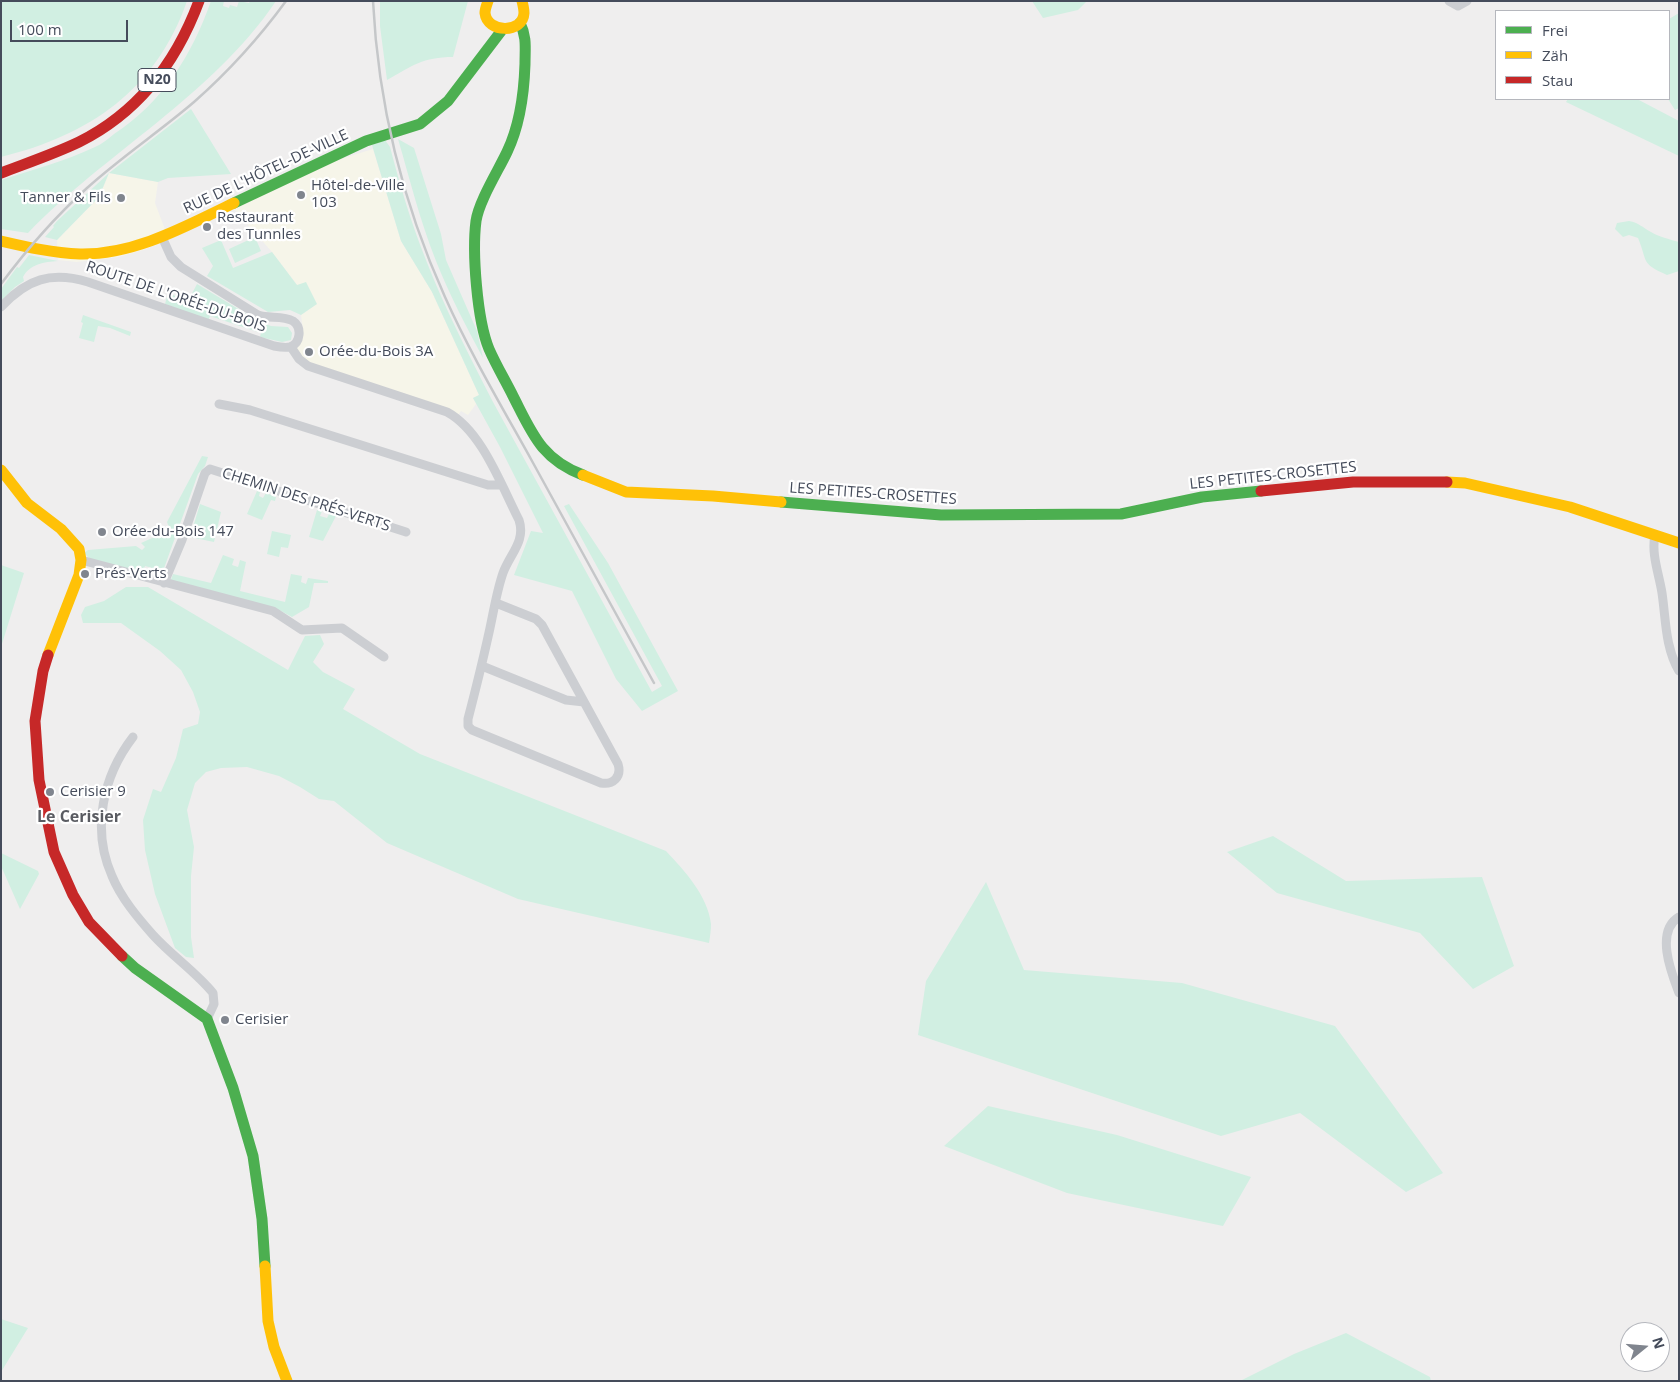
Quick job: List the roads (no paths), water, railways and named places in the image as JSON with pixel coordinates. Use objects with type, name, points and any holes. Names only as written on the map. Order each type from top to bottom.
[{"type":"street","name":"N20","points":[[1,173],[68,147],[88,137],[112,122],[133,104],[157,79],[176,53],[192,22],[199,1]]},
{"type":"street","points":[[488,1],[486,9],[487,18],[493,26],[502,30],[510,29],[520,23]]},
{"type":"street","name":"LES PETITES-CROSETTES","points":[[522,1],[524,11],[520,23],[524,29],[525,42],[524,88],[518,122],[508,150],[490,184],[476,219],[474,253],[480,312],[488,347],[536,441],[551,458],[574,472],[626,492],[713,496],[941,516],[1121,514],[1211,496],[1353,482],[1441,481],[1465,483],[1570,507],[1679,543]]},
{"type":"street","points":[[1449,1],[1458,6],[1467,1]]},
{"type":"street","name":"RUE DE L'HÔTEL-DE-VILLE","points":[[1,242],[62,252],[90,254],[141,245],[162,237],[366,141],[420,124],[448,101],[502,30]]},
{"type":"street","name":"N20","points":[[1,165],[30,161]]},
{"type":"street","name":"ROUTE DE L'ORÉE-DU-BOIS","points":[[1,307],[10,297],[27,285],[47,278],[66,277],[88,282],[274,346],[291,347],[296,342],[298,328],[295,323],[288,319],[258,315],[178,265],[169,253],[162,237]]},
{"type":"street","points":[[291,347],[299,359],[308,366],[425,404],[452,415],[473,434],[519,520],[521,534],[518,545],[503,573],[468,719],[470,728],[600,783],[609,783],[616,779],[619,767],[540,621],[496,603]]},
{"type":"street","points":[[219,404],[250,410],[488,485],[501,485]]},
{"type":"street","name":"CHEMIN DES PRÉS-VERTS","points":[[164,583],[182,540],[205,473],[210,469],[406,532]]},
{"type":"street","points":[[1,470],[27,504],[74,541],[79,549],[81,560],[79,575],[47,657],[38,695],[35,720],[39,780],[54,852],[72,895],[89,922],[108,943],[135,968],[207,1019],[233,1088],[252,1156],[262,1219],[268,1321],[274,1347],[287,1381]]},
{"type":"street","points":[[1655,535],[1654,548],[1667,638],[1673,660],[1679,671]]},
{"type":"street","points":[[81,560],[273,611],[302,630],[342,628],[384,657]]},
{"type":"street","points":[[482,666],[566,700],[584,702]]},
{"type":"street","points":[[133,737],[114,767],[106,792],[102,828],[106,857],[112,876],[138,917],[154,936],[213,994],[214,1004],[207,1019]]},
{"type":"street","points":[[1679,916],[1669,926],[1666,939],[1670,964],[1679,993]]},
{"type":"railway","points":[[1,284],[31,246],[87,188],[207,91],[254,41],[286,1]]},
{"type":"railway","points":[[373,1],[380,77],[395,152],[405,189],[430,262],[476,359],[654,683]]},
{"type":"place","name":"Hôtel-de-Ville 103","points":[[301,195]]},
{"type":"place","name":"Tanner & Fils","points":[[121,198]]},
{"type":"place","name":"Restaurant des Tunnles","points":[[207,227]]},
{"type":"place","name":"Orée-du-Bois 3A","points":[[309,352]]},
{"type":"place","name":"Orée-du-Bois 147","points":[[102,532]]},
{"type":"place","name":"Prés-Verts","points":[[85,574]]},
{"type":"place","name":"Cerisier 9","points":[[50,792]]},
{"type":"place","name":"Cerisier","points":[[225,1020]]},
{"type":"district","name":"Le Cerisier","points":[[79,817]]}]
